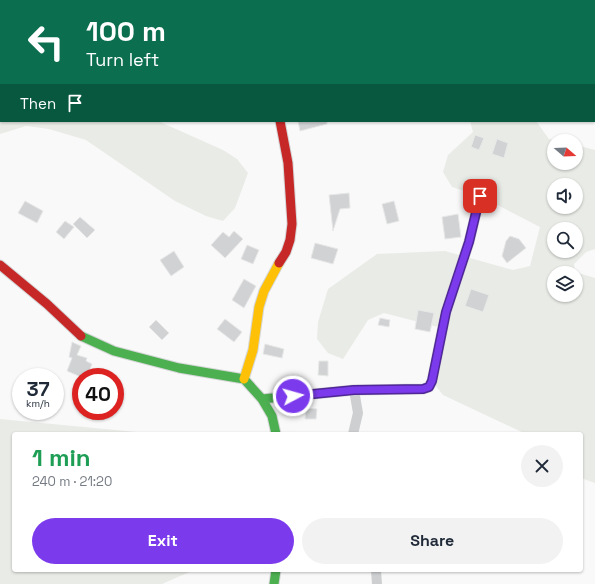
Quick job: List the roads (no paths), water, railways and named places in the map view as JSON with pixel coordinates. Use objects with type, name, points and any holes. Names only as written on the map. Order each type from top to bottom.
[{"type":"street","points":[[244,379],[253,350],[259,307],[264,291],[286,252],[290,240],[292,224],[288,163],[280,122]]},
{"type":"street","points":[[262,399],[354,390],[423,389],[429,387],[432,381],[446,312],[469,242],[480,196]]},
{"type":"street","points":[[0,265],[47,304],[79,335],[114,350],[179,368],[244,379],[262,399],[272,416],[276,432]]},
{"type":"street","points":[[353,432],[358,412],[354,390]]},
{"type":"street","points":[[274,584],[276,572]]},
{"type":"street","points":[[376,572],[377,584]]}]
